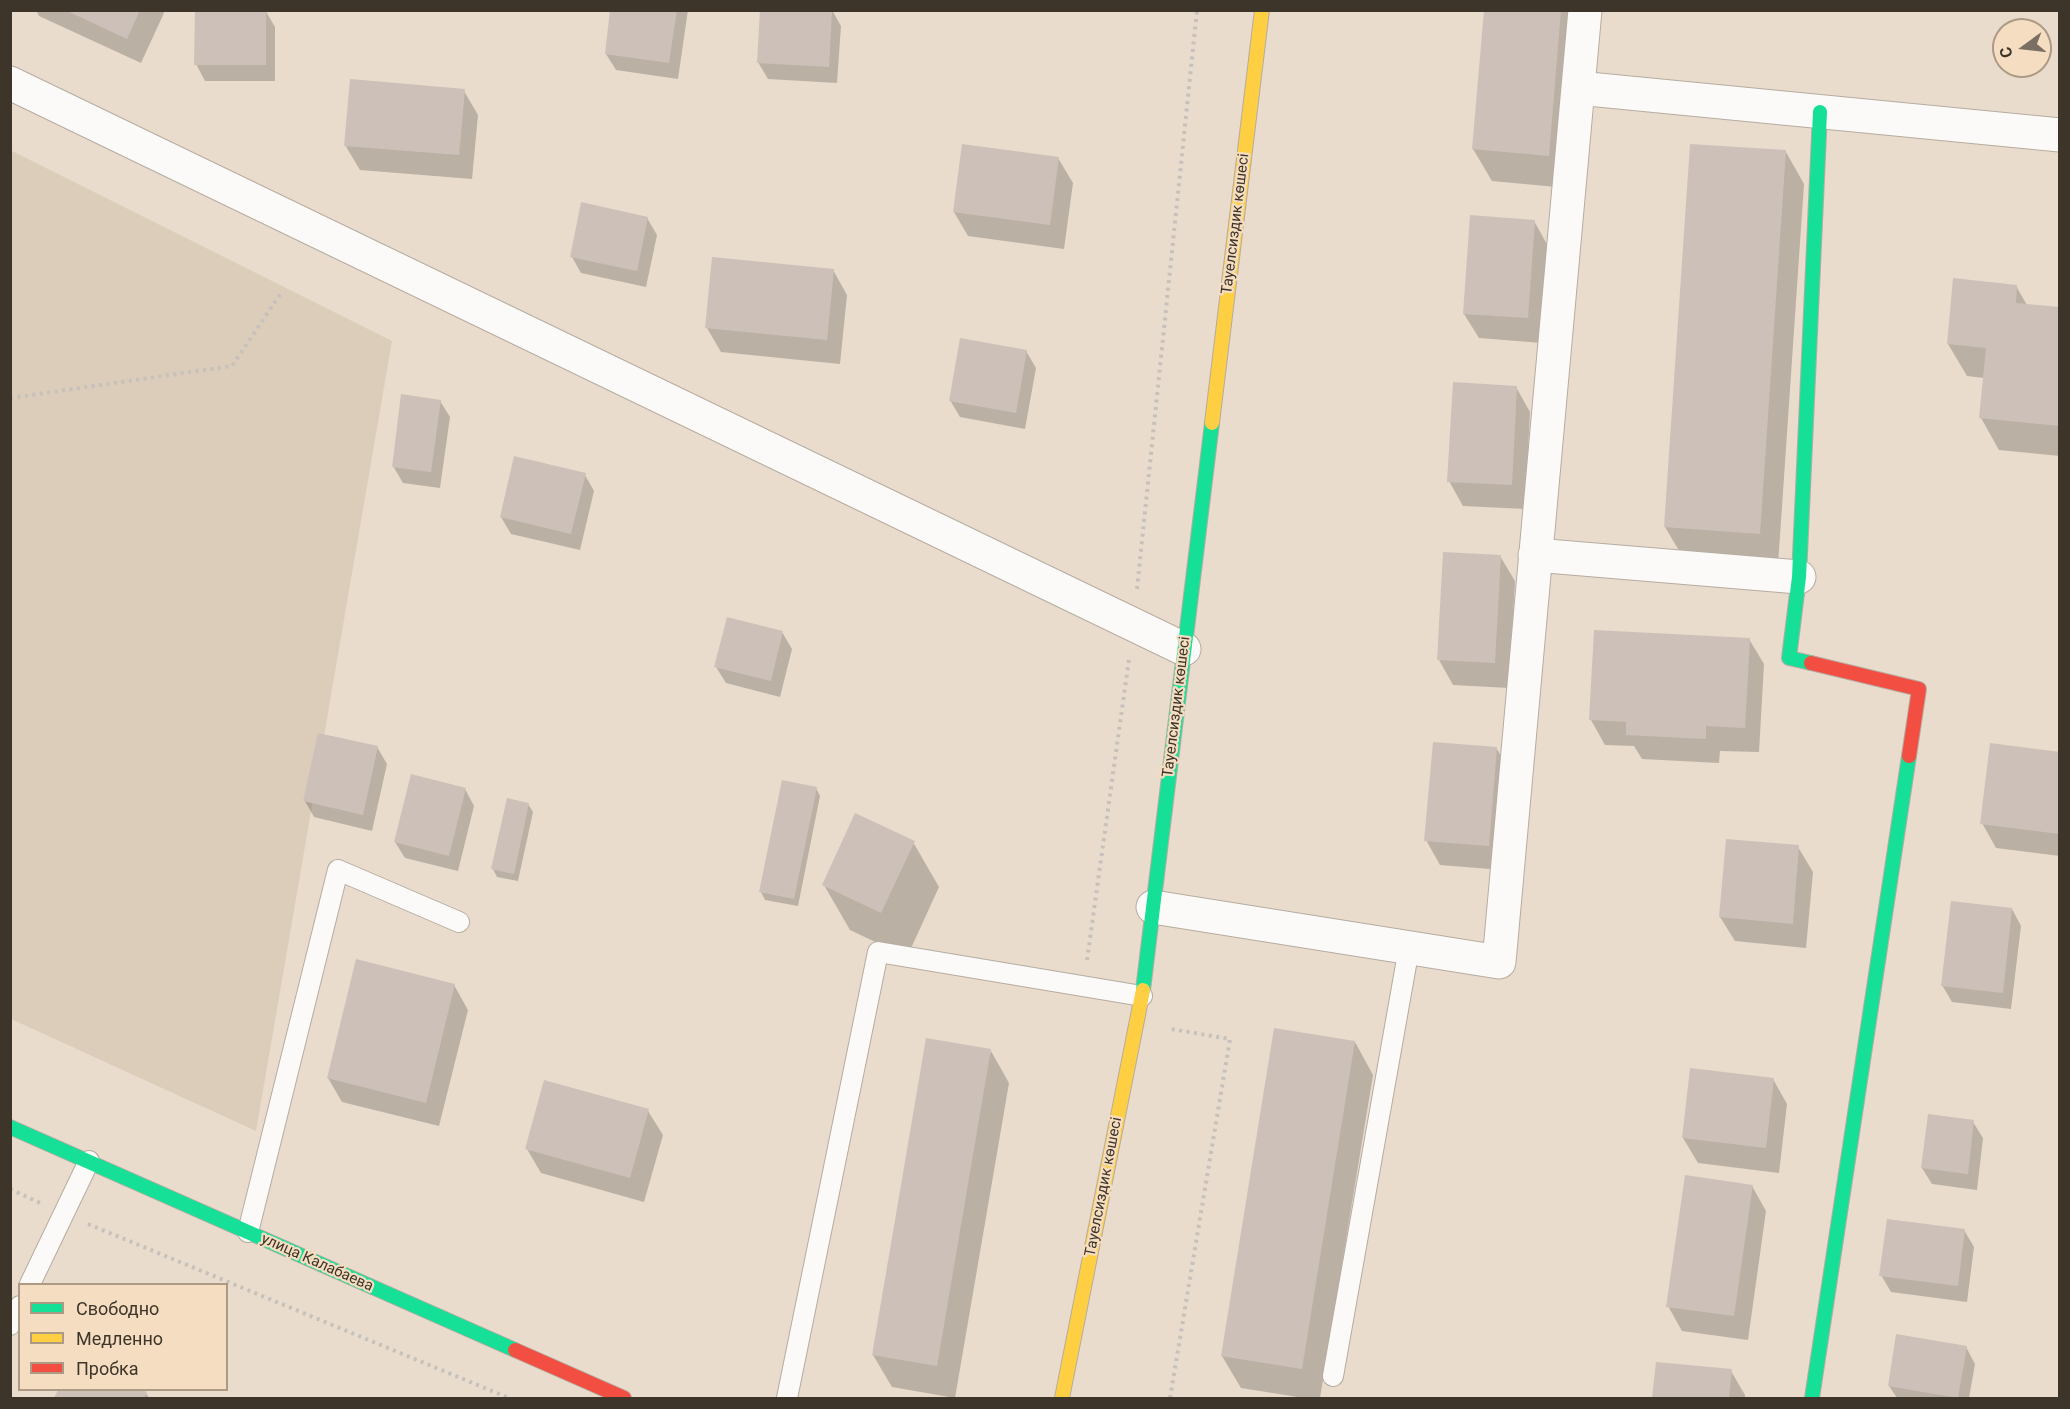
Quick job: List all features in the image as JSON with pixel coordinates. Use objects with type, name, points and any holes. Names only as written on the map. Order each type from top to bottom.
[{"type":"street","name":"Тауелсиздик көшесі","points":[[1062,1398],[1142,996],[1262,10]]},
{"type":"street","points":[[1153,907],[1499,962],[1585,10]]},
{"type":"street","points":[[10,83],[1184,649]]},
{"type":"street","points":[[1578,88],[2060,135]]},
{"type":"street","points":[[1812,1398],[1919,689],[1789,658],[1799,577],[1820,112]]},
{"type":"street","points":[[1535,555],[1799,577]]},
{"type":"street","name":"улица Калабаева","points":[[10,1126],[624,1398]]},
{"type":"lane","points":[[248,1232],[338,870],[459,921]]},
{"type":"lane","points":[[1333,1376],[1409,948]]},
{"type":"lane","points":[[787,1398],[878,952],[1142,996]]},
{"type":"lane","points":[[30,1283],[89,1161]]},
{"type":"lane","points":[[10,1325],[18,1310]]},
{"type":"path","points":[[10,398],[232,366],[281,293]]},
{"type":"path","points":[[10,1189],[64,1214],[509,1398]]},
{"type":"shaded area","points":[[10,150],[392,341],[256,1131],[11,1019]]},
{"type":"building","points":[[65,10],[140,10],[127,39]]},
{"type":"building","points":[[195,10],[266,10],[266,65],[194,65]]},
{"type":"building","points":[[610,10],[677,10],[669,63],[605,54]]},
{"type":"building","points":[[760,10],[832,10],[829,67],[757,63]]},
{"type":"building","points":[[1484,10],[1561,10],[1549,156],[1472,149]]},
{"type":"building","points":[[350,79],[465,89],[459,155],[344,146]]},
{"type":"building","points":[[962,144],[1059,157],[1050,225],[953,212]]},
{"type":"building","points":[[1690,144],[1786,150],[1760,534],[1664,527]]},
{"type":"building","points":[[581,202],[648,217],[637,271],[570,257]]},
{"type":"building","points":[[1470,215],[1535,220],[1528,318],[1463,314]]},
{"type":"building","points":[[712,257],[834,269],[827,340],[705,328]]},
{"type":"building","points":[[1953,278],[2017,285],[2016,303],[2060,307],[2060,426],[1979,418],[1986,348],[1947,344]]},
{"type":"building","points":[[960,338],[1027,350],[1016,413],[949,401]]},
{"type":"building","points":[[1453,382],[1517,386],[1512,485],[1447,482]]},
{"type":"building","points":[[401,394],[441,400],[431,472],[392,467]]},
{"type":"building","points":[[514,456],[586,473],[571,534],[500,517]]},
{"type":"building","points":[[1443,552],[1501,555],[1495,663],[1437,660]]},
{"type":"building","points":[[727,617],[783,631],[771,681],[714,667]]},
{"type":"building","points":[[1594,630],[1750,638],[1745,728],[1706,726],[1706,739],[1626,735],[1626,722],[1589,720]]},
{"type":"building","points":[[318,733],[378,746],[363,815],[303,801]]},
{"type":"building","points":[[1433,742],[1497,747],[1489,846],[1424,841]]},
{"type":"building","points":[[1990,743],[2060,752],[2060,834],[1980,824]]},
{"type":"building","points":[[411,774],[466,788],[449,856],[394,842]]},
{"type":"building","points":[[782,780],[817,787],[794,899],[759,892]]},
{"type":"building","points":[[507,798],[529,803],[514,874],[491,869]]},
{"type":"building","points":[[855,813],[915,841],[881,913],[822,885]]},
{"type":"building","points":[[1726,839],[1799,845],[1793,924],[1719,917]]},
{"type":"building","points":[[1951,901],[2012,908],[2003,993],[1941,986]]},
{"type":"building","points":[[356,959],[455,984],[426,1103],[327,1078]]},
{"type":"building","points":[[1274,1028],[1355,1041],[1302,1369],[1221,1356]]},
{"type":"building","points":[[926,1038],[991,1049],[937,1366],[872,1355]]},
{"type":"building","points":[[1690,1068],[1774,1078],[1766,1148],[1682,1138]]},
{"type":"building","points":[[544,1080],[649,1109],[630,1178],[525,1149]]},
{"type":"building","points":[[1928,1114],[1974,1120],[1968,1174],[1921,1168]]},
{"type":"building","points":[[1685,1175],[1753,1185],[1734,1316],[1666,1307]]},
{"type":"building","points":[[1887,1219],[1965,1229],[1958,1286],[1879,1276]]},
{"type":"building","points":[[1896,1334],[1967,1346],[1958,1398],[1888,1386]]},
{"type":"building","points":[[1656,1362],[1732,1369],[1729,1398],[1652,1398]]},
{"type":"building","points":[[58,1391],[147,1392],[144,1398],[54,1398]]},
{"type":"traffic: fast","points":[[1811,663],[1789,658],[1799,577],[1820,112]]},
{"type":"traffic: fast","points":[[1143,990],[1212,423]]},
{"type":"traffic: fast","points":[[1812,1398],[1909,756]]},
{"type":"traffic: fast","points":[[10,1127],[515,1350]]},
{"type":"traffic: slow","points":[[1212,423],[1262,10]]},
{"type":"traffic: slow","points":[[1062,1398],[1143,990]]},
{"type":"traffic: jam","points":[[1811,663],[1919,689],[1909,756]]},
{"type":"traffic: jam","points":[[515,1350],[624,1398]]}]
